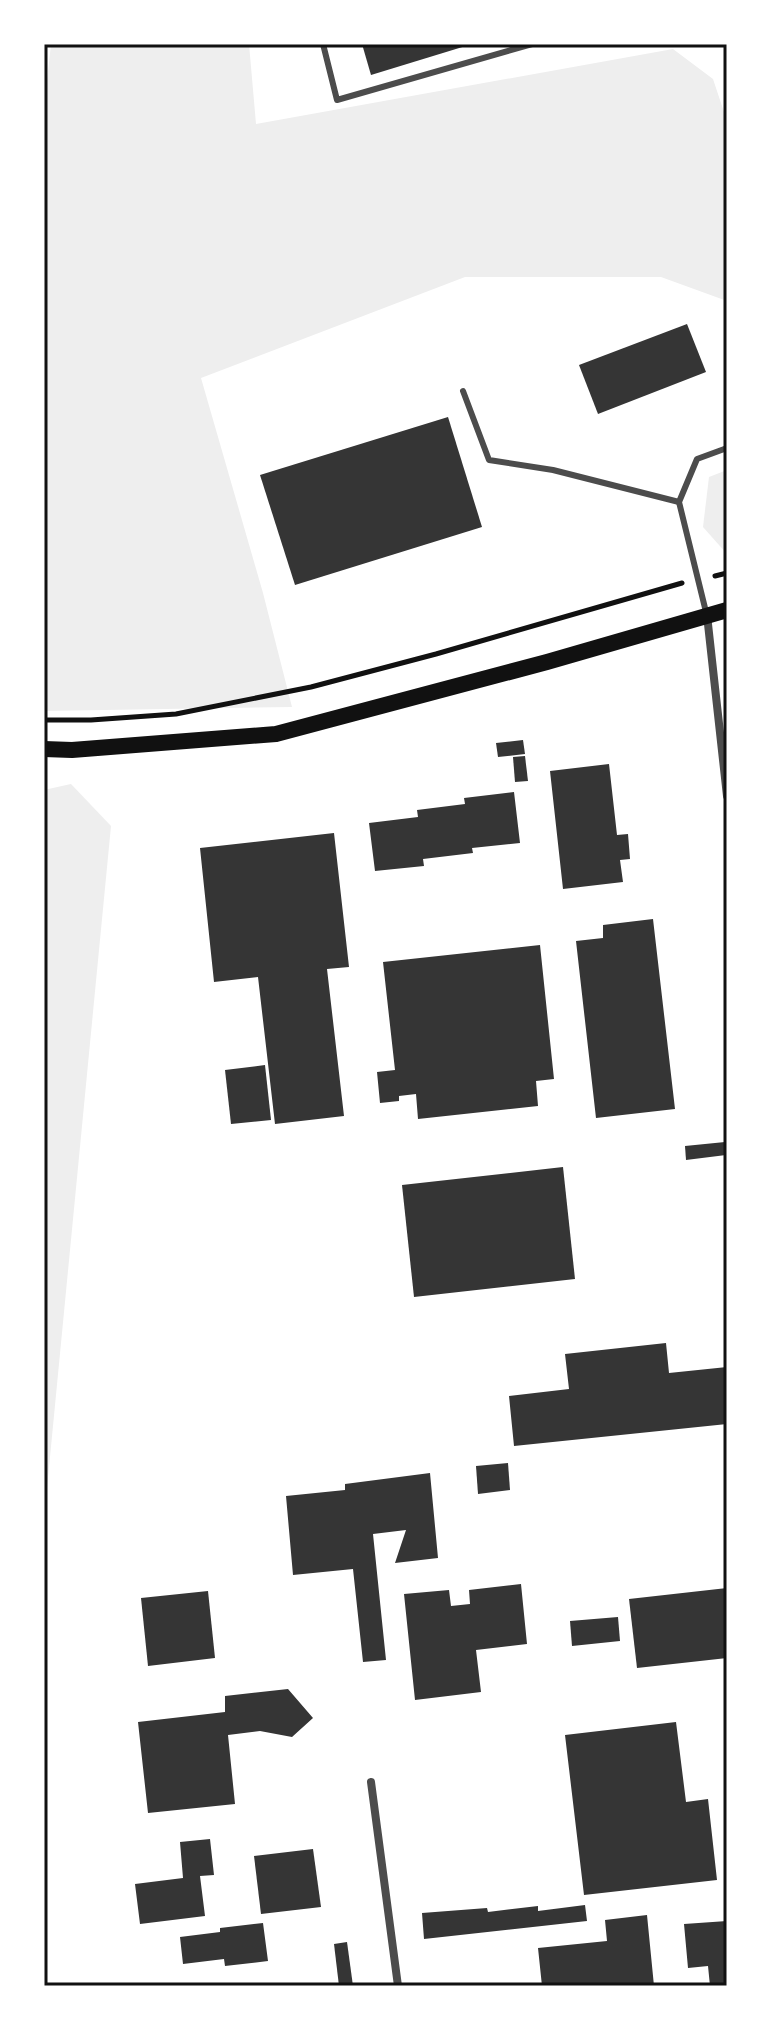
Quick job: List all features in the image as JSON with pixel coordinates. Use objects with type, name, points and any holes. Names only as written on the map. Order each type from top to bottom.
[{"type":"main road","points":[[44,749],[72,750],[276,734],[547,662],[727,610]]},
{"type":"street","points":[[707,615],[727,796]]},
{"type":"street","points":[[371,1782],[398,1986]]},
{"type":"lane","points":[[323,44],[337,100],[532,44]]},
{"type":"lane","points":[[463,391],[489,460],[553,470],[679,502]]},
{"type":"lane","points":[[707,615],[679,502],[697,459],[727,448]]},
{"type":"path","points":[[44,720],[176,714],[311,687],[727,573]]},
{"type":"shaded area","points":[[51,44],[249,44],[256,124],[673,49],[713,79],[727,121],[727,301],[661,277],[465,277],[201,378],[263,593],[292,707],[44,711],[44,109]]},
{"type":"shaded area","points":[[727,470],[727,554],[703,527],[709,477]]},
{"type":"shaded area","points":[[71,784],[111,826],[44,1519],[44,790]]},
{"type":"building","points":[[362,44],[469,44],[469,45],[371,75]]},
{"type":"building","points":[[687,324],[706,372],[598,414],[579,365]]},
{"type":"building","points":[[448,417],[482,527],[295,585],[260,475]]},
{"type":"building","points":[[523,740],[525,754],[498,757],[496,743]]},
{"type":"building","points":[[525,756],[528,781],[515,782],[513,757]]},
{"type":"building","points":[[609,764],[617,835],[628,834],[630,859],[620,860],[623,882],[563,889],[550,771]]},
{"type":"building","points":[[514,792],[520,843],[472,848],[473,853],[423,859],[424,866],[375,871],[369,823],[418,817],[417,810],[465,804],[464,798]]},
{"type":"building","points":[[334,833],[349,967],[327,969],[344,1116],[275,1124],[258,977],[214,982],[200,848]]},
{"type":"building","points":[[653,919],[675,1109],[596,1118],[576,941],[603,938],[603,925]]},
{"type":"building","points":[[540,945],[554,1079],[536,1081],[538,1106],[418,1119],[416,1094],[399,1096],[399,1101],[380,1103],[377,1072],[395,1070],[383,962]]},
{"type":"building","points":[[265,1065],[271,1120],[231,1124],[225,1070]]},
{"type":"building","points":[[725,1142],[726,1155],[686,1160],[685,1146]]},
{"type":"building","points":[[563,1167],[575,1279],[414,1297],[402,1185]]},
{"type":"building","points":[[666,1343],[669,1373],[727,1367],[727,1424],[514,1446],[509,1396],[569,1389],[565,1354]]},
{"type":"building","points":[[508,1463],[510,1490],[478,1494],[476,1466]]},
{"type":"building","points":[[430,1473],[438,1558],[395,1563],[406,1530],[373,1534],[386,1660],[363,1662],[353,1569],[293,1575],[286,1496],[345,1490],[345,1484]]},
{"type":"building","points":[[521,1584],[527,1644],[476,1650],[481,1692],[415,1700],[404,1594],[449,1590],[451,1606],[470,1604],[469,1590]]},
{"type":"building","points":[[727,1588],[727,1658],[637,1668],[629,1599]]},
{"type":"building","points":[[208,1591],[215,1658],[148,1666],[141,1598]]},
{"type":"building","points":[[618,1617],[620,1641],[572,1646],[570,1621]]},
{"type":"building","points":[[288,1689],[313,1718],[292,1737],[260,1731],[228,1735],[235,1804],[148,1813],[138,1722],[225,1712],[225,1696]]},
{"type":"building","points":[[676,1722],[686,1802],[708,1799],[717,1880],[584,1895],[565,1735]]},
{"type":"building","points":[[210,1839],[214,1875],[200,1876],[205,1916],[140,1924],[135,1884],[183,1878],[180,1842]]},
{"type":"building","points":[[313,1849],[321,1907],[261,1914],[254,1856]]},
{"type":"building","points":[[585,1905],[587,1921],[424,1939],[422,1913],[487,1908],[488,1912],[538,1906],[538,1911]]},
{"type":"building","points":[[647,1915],[654,1986],[542,1986],[538,1948],[607,1941],[605,1920]]},
{"type":"building","points":[[727,1921],[727,1986],[710,1986],[708,1966],[688,1968],[684,1924]]},
{"type":"building","points":[[263,1923],[268,1961],[225,1966],[224,1959],[183,1964],[180,1937]]},
{"type":"building","points":[[347,1942],[353,1986],[339,1986],[334,1944]]}]
